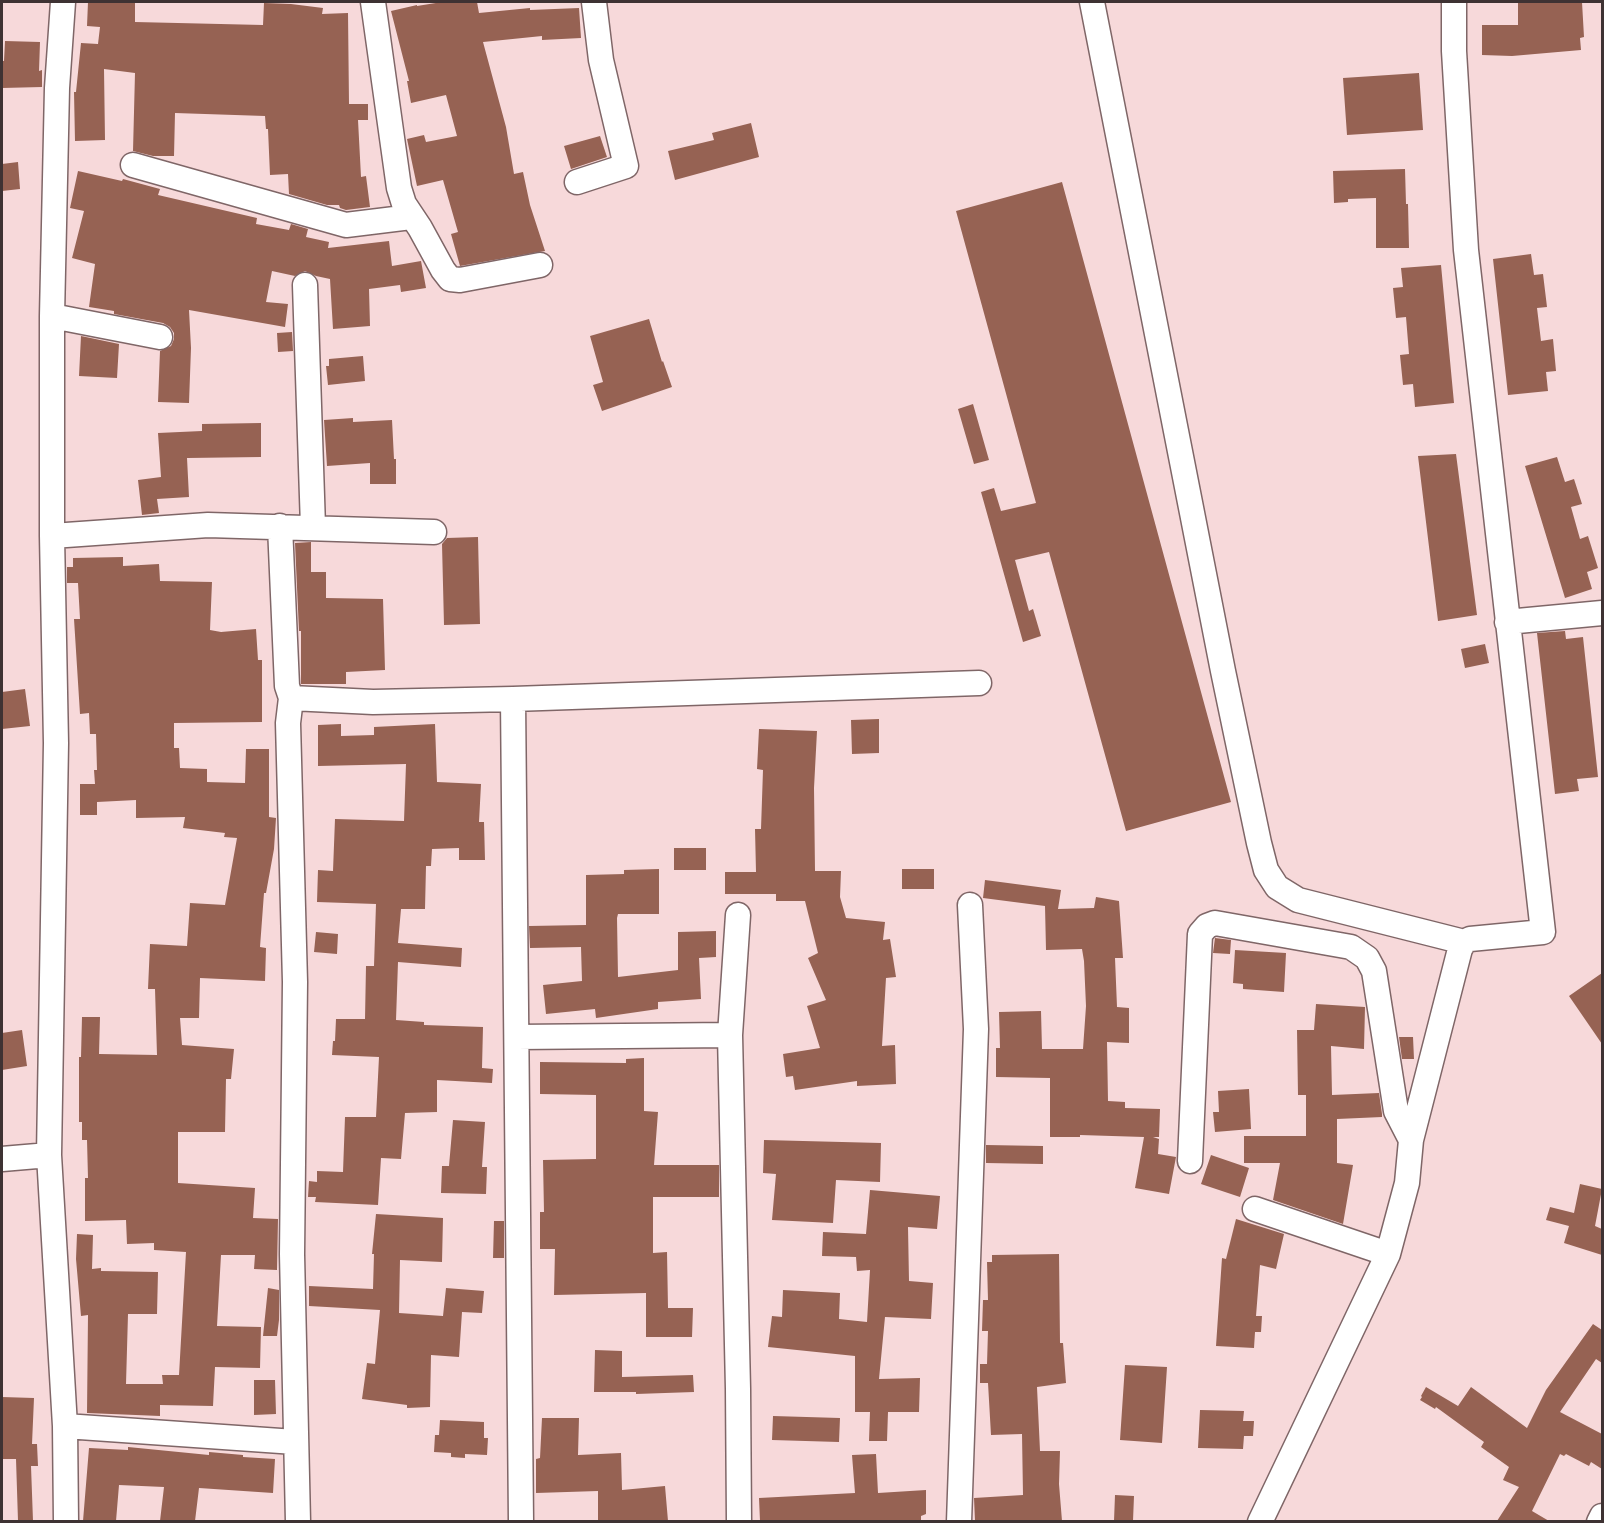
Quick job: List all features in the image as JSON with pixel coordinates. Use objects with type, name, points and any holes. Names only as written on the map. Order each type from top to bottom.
[{"type":"street","points":[[63,2],[57,99],[52,316],[52,536],[56,743],[49,1155],[65,1426],[66,1521]]},
{"type":"street","points":[[373,2],[399,188],[411,217],[420,228],[443,270],[450,279],[460,280],[540,265]]},
{"type":"street","points":[[577,183],[626,166],[601,60],[594,2]]},
{"type":"street","points":[[1092,2],[1223,671],[1266,870],[1276,887],[1298,900],[1464,942]]},
{"type":"street","points":[[1260,1521],[1388,1254],[1407,1183],[1411,1140],[1460,949],[1464,942],[1470,939],[1543,932],[1466,250],[1454,51],[1454,2]]},
{"type":"street","points":[[133,165],[346,225],[411,217]]},
{"type":"street","points":[[305,285],[313,527]]},
{"type":"street","points":[[52,316],[160,337]]},
{"type":"street","points":[[52,536],[208,525],[434,532]]},
{"type":"street","points":[[280,526],[287,686],[291,698],[288,723],[295,982],[292,1254],[298,1521]]},
{"type":"street","points":[[1507,622],[1602,613]]},
{"type":"street","points":[[291,698],[373,702],[513,699],[979,683]]},
{"type":"street","points":[[513,699],[521,1521]]},
{"type":"street","points":[[959,1521],[976,1029],[970,905]]},
{"type":"street","points":[[738,915],[730,1035],[739,1521]]},
{"type":"street","points":[[1190,1161],[1200,934],[1207,926],[1215,922],[1351,947],[1367,958],[1374,971],[1396,1111],[1411,1140]]},
{"type":"street","points":[[517,1037],[730,1035]]},
{"type":"street","points":[[2,1158],[49,1155]]},
{"type":"street","points":[[1256,1209],[1388,1254]]},
{"type":"street","points":[[65,1426],[295,1442]]},
{"type":"street","points":[[1599,1521],[1602,1516]]},
{"type":"building","points":[[88,2],[135,2],[135,22],[263,25],[264,3],[323,8],[322,14],[348,13],[349,104],[368,104],[368,120],[358,120],[361,177],[366,176],[370,207],[346,210],[340,208],[339,205],[327,205],[289,194],[288,174],[270,175],[268,129],[266,129],[265,116],[175,113],[174,156],[153,156],[133,151],[135,73],[104,69],[105,140],[75,141],[74,92],[76,92],[81,43],[98,44],[100,27],[87,26]]},
{"type":"building","points":[[442,2],[477,2],[479,13],[530,8],[530,10],[579,8],[581,38],[542,40],[542,36],[483,42],[506,127],[514,174],[523,172],[530,205],[545,251],[460,266],[451,234],[458,232],[443,180],[417,186],[407,139],[424,135],[426,142],[457,136],[446,95],[411,103],[407,81],[409,81],[391,11]]},
{"type":"building","points":[[1518,2],[1582,2],[1584,37],[1580,38],[1581,50],[1512,56],[1482,55],[1482,25],[1518,25]]},
{"type":"building","points":[[5,41],[40,42],[39,71],[42,70],[42,87],[2,88]]},
{"type":"building","points":[[1419,73],[1423,130],[1347,135],[1343,78]]},
{"type":"building","points":[[751,123],[759,157],[675,180],[668,151],[714,140],[712,133]]},
{"type":"building","points":[[600,136],[607,157],[571,169],[564,146]]},
{"type":"building","points":[[18,162],[20,189],[2,191],[2,164]]},
{"type":"building","points":[[1405,169],[1409,248],[1376,248],[1376,198],[1348,199],[1348,202],[1334,203],[1333,171]]},
{"type":"building","points":[[78,171],[122,181],[123,179],[160,189],[158,195],[257,218],[256,224],[289,230],[291,224],[308,229],[306,237],[329,242],[328,248],[389,241],[392,266],[421,261],[426,288],[401,292],[400,285],[369,289],[370,326],[333,329],[330,279],[305,271],[295,276],[272,271],[266,302],[288,304],[285,327],[189,310],[191,348],[189,403],[158,402],[160,351],[171,346],[174,333],[163,323],[89,307],[95,264],[72,258],[84,211],[70,208]]},
{"type":"building","points":[[1062,182],[1231,802],[1126,831],[1049,552],[1015,560],[1029,611],[1033,609],[1041,636],[1023,642],[981,492],[994,488],[1001,511],[1036,503],[956,211]]},
{"type":"building","points":[[1531,254],[1534,275],[1543,274],[1547,307],[1537,308],[1541,341],[1553,339],[1556,371],[1546,372],[1548,391],[1508,395],[1493,259]]},
{"type":"building","points":[[1441,265],[1454,403],[1415,407],[1413,384],[1403,385],[1400,355],[1409,354],[1406,317],[1396,318],[1393,288],[1403,287],[1401,268]]},
{"type":"building","points":[[649,319],[672,387],[602,411],[593,385],[603,382],[590,336]]},
{"type":"building","points":[[292,332],[293,351],[278,352],[277,333]]},
{"type":"building","points":[[81,336],[119,344],[117,378],[79,376]]},
{"type":"building","points":[[363,356],[365,381],[328,385],[326,366],[329,366],[329,359]]},
{"type":"building","points":[[973,404],[989,460],[974,464],[958,409]]},
{"type":"building","points":[[353,418],[353,422],[392,420],[396,484],[370,484],[370,463],[327,466],[324,420]]},
{"type":"building","points":[[261,423],[261,457],[187,458],[189,497],[157,499],[159,513],[142,515],[138,480],[161,477],[158,433],[202,431],[202,424]]},
{"type":"building","points":[[1456,454],[1477,615],[1438,621],[1418,456]]},
{"type":"building","points":[[1557,457],[1565,482],[1574,479],[1582,504],[1571,507],[1580,539],[1588,536],[1598,568],[1587,572],[1592,589],[1565,598],[1525,466]]},
{"type":"building","points":[[478,537],[480,624],[444,625],[442,544],[447,538]]},
{"type":"building","points":[[311,542],[311,572],[326,572],[326,598],[383,599],[385,670],[346,672],[346,684],[301,684],[301,631],[299,631],[295,543]]},
{"type":"building","points":[[123,557],[123,566],[159,564],[160,581],[212,582],[210,630],[221,632],[256,629],[258,660],[262,660],[262,722],[174,723],[174,748],[179,748],[180,768],[207,769],[207,782],[245,783],[246,749],[269,749],[269,817],[276,818],[274,849],[266,893],[264,893],[260,947],[266,948],[265,981],[200,978],[199,1018],[180,1018],[182,1045],[234,1049],[231,1079],[226,1079],[225,1132],[178,1132],[178,1183],[255,1188],[253,1218],[278,1219],[277,1270],[254,1269],[255,1255],[221,1255],[217,1326],[261,1327],[260,1368],[215,1367],[213,1406],[160,1405],[160,1416],[87,1413],[88,1315],[81,1316],[76,1259],[77,1234],[93,1235],[92,1269],[158,1272],[157,1314],[128,1314],[126,1384],[163,1384],[162,1375],[179,1375],[186,1252],[154,1250],[154,1243],[127,1244],[126,1220],[85,1221],[85,1178],[88,1178],[87,1140],[82,1140],[82,1122],[79,1122],[79,1057],[81,1057],[82,1017],[100,1017],[99,1054],[157,1055],[155,989],[148,989],[150,944],[187,946],[190,903],[225,905],[237,838],[224,837],[225,833],[183,828],[185,817],[136,818],[136,800],[97,802],[97,815],[80,815],[80,784],[95,784],[96,734],[90,734],[89,713],[80,714],[74,619],[80,619],[78,583],[67,583],[67,567],[73,567],[73,558]]},
{"type":"building","points":[[1565,631],[1566,639],[1583,637],[1598,777],[1577,779],[1579,791],[1555,794],[1537,633]]},
{"type":"building","points":[[1485,644],[1489,663],[1465,668],[1461,649]]},
{"type":"building","points":[[25,689],[30,726],[2,729],[2,692]]},
{"type":"building","points":[[879,719],[879,753],[852,754],[851,720]]},
{"type":"building","points":[[341,724],[341,736],[374,735],[374,727],[435,724],[437,782],[481,784],[479,822],[484,822],[485,860],[459,860],[459,848],[432,849],[431,866],[426,866],[425,909],[401,909],[398,943],[462,948],[461,967],[398,962],[396,1020],[424,1022],[424,1025],[483,1027],[482,1068],[493,1069],[492,1083],[437,1080],[437,1112],[405,1113],[401,1159],[381,1158],[378,1205],[315,1202],[316,1197],[308,1197],[309,1181],[317,1182],[317,1171],[343,1172],[345,1117],[376,1117],[379,1057],[332,1055],[336,1019],[365,1019],[366,966],[374,966],[376,904],[317,902],[318,870],[333,871],[335,819],[404,821],[406,764],[318,766],[318,725]]},
{"type":"building","points":[[759,729],[817,731],[814,788],[815,871],[841,871],[840,897],[846,918],[885,922],[883,940],[890,939],[896,977],[886,978],[882,1046],[895,1045],[896,1084],[857,1086],[857,1081],[795,1090],[793,1076],[786,1077],[783,1054],[820,1048],[807,1006],[826,1000],[808,958],[818,953],[805,901],[776,901],[776,894],[725,894],[725,872],[756,872],[755,829],[761,829],[763,770],[757,769]]},
{"type":"building","points":[[674,848],[706,848],[706,870],[674,870]]},
{"type":"building","points":[[659,869],[659,914],[618,914],[618,977],[678,970],[678,932],[716,931],[716,957],[699,958],[701,999],[658,1002],[658,1009],[596,1018],[595,1009],[546,1014],[543,985],[582,981],[581,947],[530,948],[529,926],[586,925],[586,875],[624,874],[624,870]]},
{"type":"building","points":[[902,869],[934,869],[934,889],[902,889]]},
{"type":"building","points":[[985,880],[1061,890],[1058,909],[1094,908],[1096,897],[1119,901],[1123,958],[1115,958],[1117,1007],[1129,1008],[1129,1043],[1107,1042],[1108,1101],[1125,1102],[1125,1108],[1160,1109],[1159,1137],[1153,1137],[1159,1139],[1158,1154],[1176,1157],[1169,1194],[1135,1188],[1144,1137],[1080,1135],[1080,1137],[1050,1137],[1050,1078],[996,1077],[996,1048],[1000,1048],[999,1012],[1041,1011],[1042,1049],[1083,1049],[1086,1006],[1084,961],[1082,949],[1046,950],[1045,906],[983,898]]},
{"type":"building","points":[[316,932],[338,934],[337,954],[314,952]]},
{"type":"building","points":[[1215,938],[1231,940],[1230,954],[1213,953]]},
{"type":"building","points":[[1235,950],[1286,953],[1284,992],[1243,989],[1243,984],[1233,983]]},
{"type":"building","points":[[1602,973],[1602,1044],[1569,996]]},
{"type":"building","points":[[1316,1004],[1365,1007],[1364,1049],[1331,1046],[1332,1095],[1379,1093],[1382,1114],[1382,1117],[1337,1119],[1337,1163],[1353,1165],[1343,1224],[1273,1200],[1280,1163],[1244,1163],[1244,1136],[1306,1136],[1306,1095],[1298,1095],[1297,1030],[1314,1030]]},
{"type":"building","points":[[22,1030],[27,1066],[2,1070],[2,1033]]},
{"type":"building","points":[[1399,1037],[1413,1037],[1414,1059],[1402,1059]]},
{"type":"building","points":[[644,1058],[644,1111],[658,1112],[654,1165],[719,1165],[719,1197],[653,1197],[653,1253],[667,1252],[668,1308],[693,1308],[692,1337],[646,1337],[646,1293],[554,1295],[555,1249],[540,1249],[540,1212],[544,1212],[543,1160],[596,1159],[596,1095],[540,1094],[540,1062],[626,1063],[626,1059]]},
{"type":"building","points":[[1249,1089],[1251,1129],[1215,1132],[1213,1112],[1219,1112],[1218,1091]]},
{"type":"building","points":[[453,1120],[485,1122],[482,1167],[487,1167],[486,1194],[441,1193],[442,1166],[449,1166]]},
{"type":"building","points":[[764,1140],[881,1143],[880,1182],[836,1180],[833,1223],[772,1220],[776,1174],[763,1173]]},
{"type":"building","points":[[986,1145],[1043,1146],[1043,1164],[986,1163]]},
{"type":"building","points":[[1211,1155],[1249,1168],[1240,1197],[1201,1184]]},
{"type":"building","points":[[1580,1184],[1602,1189],[1595,1226],[1602,1229],[1602,1255],[1564,1243],[1569,1226],[1546,1220],[1550,1207],[1574,1213]]},
{"type":"building","points":[[870,1190],[940,1196],[937,1229],[908,1227],[909,1281],[933,1283],[931,1319],[885,1317],[879,1379],[920,1378],[919,1412],[888,1412],[887,1441],[869,1441],[870,1412],[855,1412],[855,1356],[768,1347],[772,1316],[782,1317],[783,1290],[840,1293],[839,1319],[867,1322],[870,1270],[857,1271],[856,1257],[822,1256],[823,1232],[866,1234]]},
{"type":"building","points":[[376,1214],[443,1218],[442,1262],[400,1260],[399,1313],[443,1316],[446,1288],[484,1291],[482,1313],[462,1312],[459,1357],[431,1355],[430,1407],[407,1408],[407,1405],[362,1399],[367,1363],[375,1364],[380,1310],[309,1306],[309,1286],[373,1289],[374,1254],[372,1254]]},
{"type":"building","points":[[1236,1219],[1284,1234],[1276,1269],[1260,1265],[1256,1316],[1262,1316],[1261,1332],[1255,1332],[1254,1348],[1216,1346],[1222,1258],[1226,1259]]},
{"type":"building","points":[[494,1221],[504,1221],[504,1258],[493,1258]]},
{"type":"building","points":[[1059,1254],[1060,1343],[1063,1343],[1066,1383],[1037,1387],[1040,1451],[1060,1451],[1059,1484],[1062,1521],[975,1521],[974,1498],[1023,1495],[1022,1434],[991,1435],[988,1383],[980,1383],[980,1364],[987,1364],[988,1331],[982,1331],[983,1300],[988,1300],[987,1262],[992,1262],[992,1255]]},
{"type":"building","points":[[268,1288],[279,1290],[277,1336],[263,1336]]},
{"type":"building","points":[[1593,1324],[1602,1330],[1602,1363],[1596,1359],[1560,1412],[1602,1434],[1602,1469],[1591,1462],[1589,1466],[1566,1454],[1564,1456],[1560,1454],[1532,1511],[1549,1521],[1497,1521],[1519,1487],[1503,1480],[1509,1467],[1481,1447],[1484,1442],[1436,1407],[1435,1409],[1420,1400],[1421,1396],[1426,1387],[1458,1406],[1471,1387],[1527,1428],[1546,1390]]},
{"type":"building","points":[[595,1350],[622,1351],[622,1377],[693,1375],[694,1392],[636,1394],[636,1392],[594,1392]]},
{"type":"building","points":[[1125,1365],[1167,1367],[1162,1443],[1120,1440]]},
{"type":"building","points":[[254,1380],[275,1380],[276,1414],[254,1415]]},
{"type":"building","points":[[2,1397],[34,1398],[32,1444],[37,1444],[38,1466],[31,1466],[33,1521],[18,1521],[16,1459],[2,1459]]},
{"type":"building","points":[[1200,1410],[1244,1411],[1243,1421],[1254,1421],[1253,1436],[1244,1436],[1243,1449],[1198,1448]]},
{"type":"building","points":[[773,1416],[840,1418],[839,1442],[772,1440]]},
{"type":"building","points":[[542,1418],[579,1418],[578,1455],[621,1453],[622,1490],[665,1486],[668,1521],[598,1521],[598,1491],[536,1493],[536,1459],[540,1458]]},
{"type":"building","points":[[440,1420],[484,1422],[484,1438],[488,1438],[487,1455],[465,1454],[465,1458],[451,1457],[451,1453],[434,1452],[435,1435],[439,1435]]},
{"type":"building","points":[[128,1447],[275,1459],[273,1493],[199,1488],[195,1521],[160,1521],[164,1487],[119,1485],[116,1521],[83,1521],[89,1448],[128,1450]]},
{"type":"building","points":[[876,1454],[878,1493],[926,1490],[926,1514],[921,1516],[921,1521],[760,1521],[759,1498],[855,1493],[852,1455]]},
{"type":"building","points":[[1115,1495],[1134,1496],[1133,1521],[1114,1521]]}]
